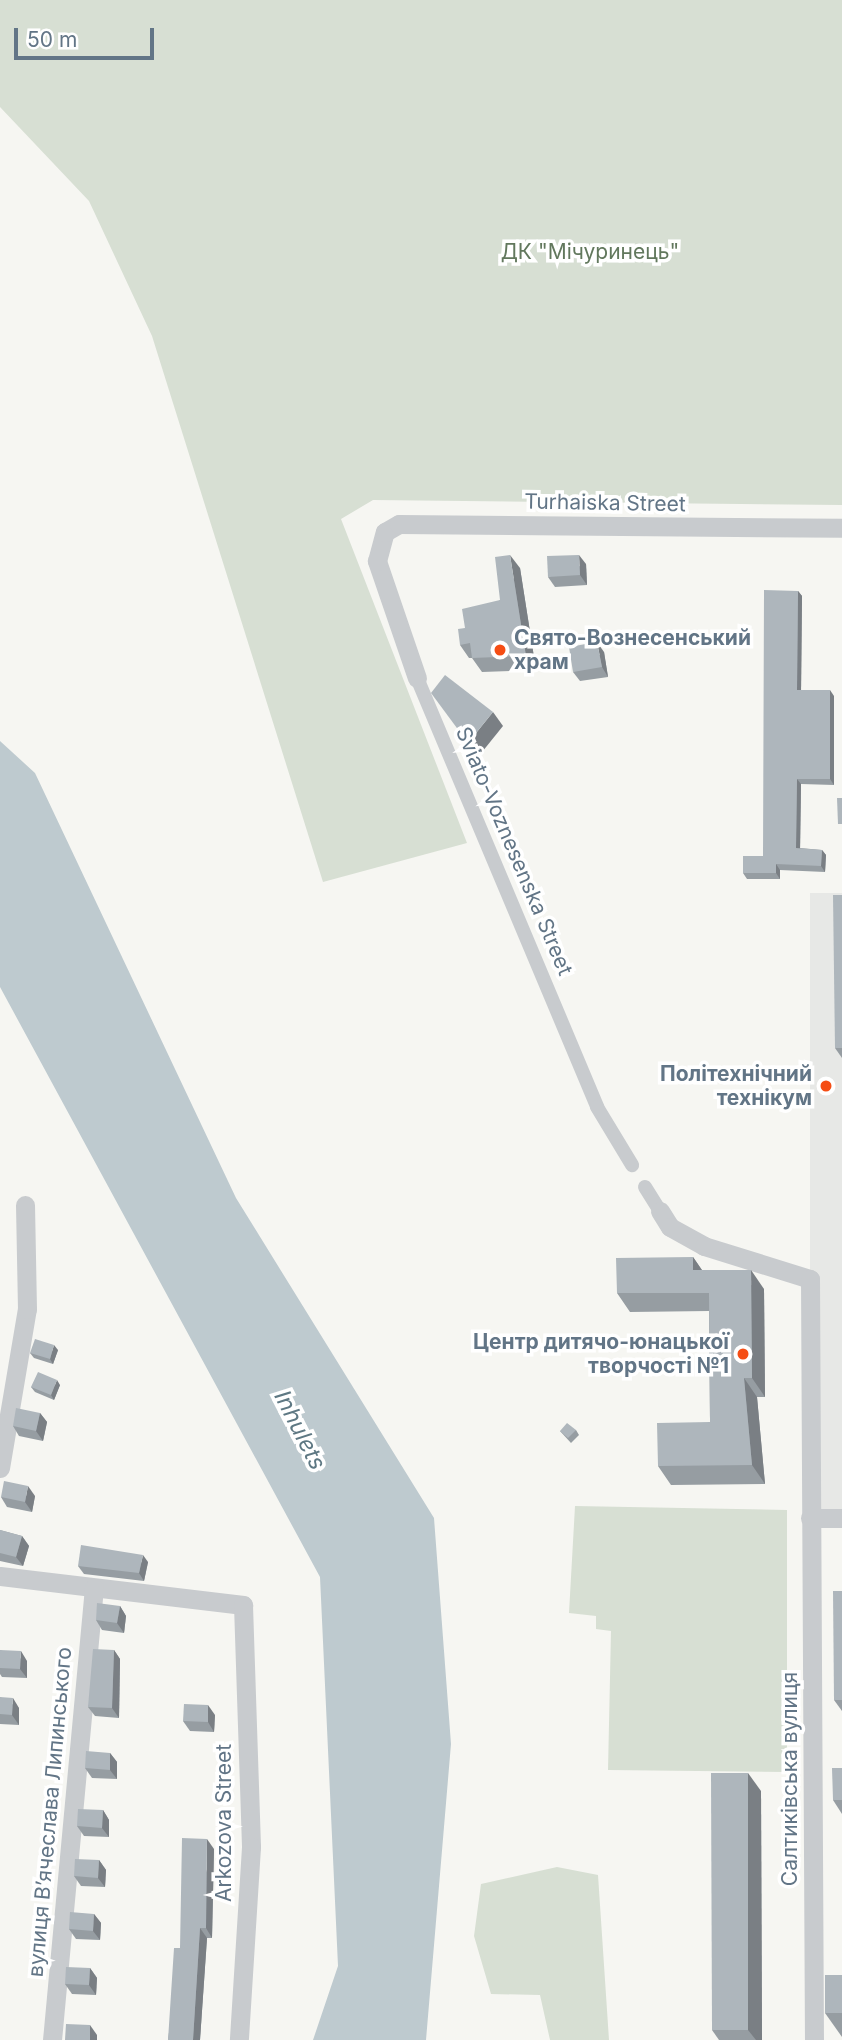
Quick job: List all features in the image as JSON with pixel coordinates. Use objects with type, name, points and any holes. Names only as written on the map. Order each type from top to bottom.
[{"type":"street","name":"Turhaiska Street","points":[[379,546],[385,532],[399,524],[842,528]]},
{"type":"street","name":"Sviato-Voznesenska Street","points":[[379,546],[392,614],[417,678],[597,1107],[632,1165]]},
{"type":"street","points":[[645,1187],[670,1227],[704,1246],[810,1279],[810,1518],[842,1518]]},
{"type":"street","points":[[0,1468],[27,1309],[25,1205]]},
{"type":"street","name":"Салтиківська вулиця","points":[[810,1518],[814,2040]]},
{"type":"street","points":[[0,1576],[94,1588]]},
{"type":"street","name":"Arkozova Street","points":[[94,1588],[243,1605],[251,1847],[239,2040]]},
{"type":"street","name":"вулиця В’ячеслава Липинського","points":[[52,2040],[94,1588]]},
{"type":"shaded area","name":"Політехнічний технікум","points":[[810,893],[842,893],[842,1518],[810,1518]]},
{"type":"green space","name":"ДК \"Мічуринець\"","points":[[0,0],[842,0],[842,505],[373,500],[341,519],[467,843],[323,882],[152,336],[89,201],[0,107]]},
{"type":"green space","points":[[575,1506],[787,1510],[787,1772],[608,1770],[611,1631],[596,1629],[596,1616],[569,1613]]},
{"type":"green space","points":[[557,1867],[598,1875],[609,2040],[550,2040],[540,1995],[491,1994],[474,1936],[481,1884]]},
{"type":"water","name":"Inhulets","points":[[0,741],[35,773],[236,1198],[434,1518],[451,1744],[426,2040],[313,2040],[338,1966],[320,1577],[0,987]]},
{"type":"building","points":[[510,555],[526,656],[472,658],[470,643],[460,645],[458,629],[465,628],[462,609],[500,600],[495,557]]},
{"type":"building","points":[[579,555],[580,575],[548,577],[547,556]]},
{"type":"building","points":[[764,590],[798,591],[797,690],[830,690],[830,779],[797,779],[796,848],[822,850],[821,866],[776,864],[776,873],[743,873],[743,856],[763,856]]},
{"type":"building","points":[[597,642],[602,667],[573,672],[569,647]]},
{"type":"building","points":[[445,675],[493,712],[468,743],[431,693]]},
{"type":"building","points":[[837,798],[842,798],[842,824],[838,824]]},
{"type":"building","points":[[833,895],[842,895],[842,1048],[835,1048]]},
{"type":"building","points":[[693,1257],[693,1270],[751,1270],[752,1378],[744,1378],[752,1465],[658,1466],[657,1423],[710,1422],[709,1293],[617,1293],[616,1258]]},
{"type":"building","points":[[35,1339],[54,1345],[50,1359],[30,1353]]},
{"type":"building","points":[[38,1372],[57,1380],[51,1395],[31,1387]]},
{"type":"building","points":[[16,1408],[40,1413],[36,1431],[13,1426]]},
{"type":"building","points":[[567,1423],[576,1430],[568,1438],[560,1431]]},
{"type":"building","points":[[4,1481],[28,1486],[25,1502],[1,1497]]},
{"type":"building","points":[[0,1530],[22,1536],[16,1557],[0,1553]]},
{"type":"building","points":[[81,1545],[143,1555],[139,1573],[78,1566]]},
{"type":"building","points":[[833,1591],[842,1591],[842,1700],[834,1700]]},
{"type":"building","points":[[97,1603],[120,1606],[117,1623],[96,1620]]},
{"type":"building","points":[[93,1649],[114,1650],[112,1708],[88,1707]]},
{"type":"building","points":[[0,1650],[21,1651],[20,1669],[0,1668]]},
{"type":"building","points":[[0,1697],[13,1698],[12,1715],[0,1714]]},
{"type":"building","points":[[184,1704],[208,1705],[208,1722],[183,1721]]},
{"type":"building","points":[[86,1751],[110,1753],[110,1770],[85,1768]]},
{"type":"building","points":[[832,1768],[842,1768],[842,1800],[833,1800]]},
{"type":"building","points":[[711,1773],[748,1773],[748,2030],[712,2030]]},
{"type":"building","points":[[78,1809],[103,1810],[102,1828],[77,1826]]},
{"type":"building","points":[[182,1838],[207,1839],[206,1928],[200,1928],[193,2040],[168,2040],[174,1948],[180,1948]]},
{"type":"building","points":[[75,1859],[99,1860],[98,1878],[74,1876]]},
{"type":"building","points":[[70,1912],[94,1914],[93,1931],[69,1929]]},
{"type":"building","points":[[66,1967],[90,1968],[89,1985],[65,1984]]},
{"type":"building","points":[[825,1975],[842,1975],[842,2013],[825,2013]]},
{"type":"building","points":[[66,2024],[90,2025],[90,2040],[65,2040]]},
{"type":"place","name":"Свято-Вознесенський храм","points":[[500,650]]},
{"type":"place","name":"Політехнічний технікум","points":[[826,1086]]},
{"type":"place","name":"Центр дитячо-юнацької творчості №1","points":[[743,1354]]}]
